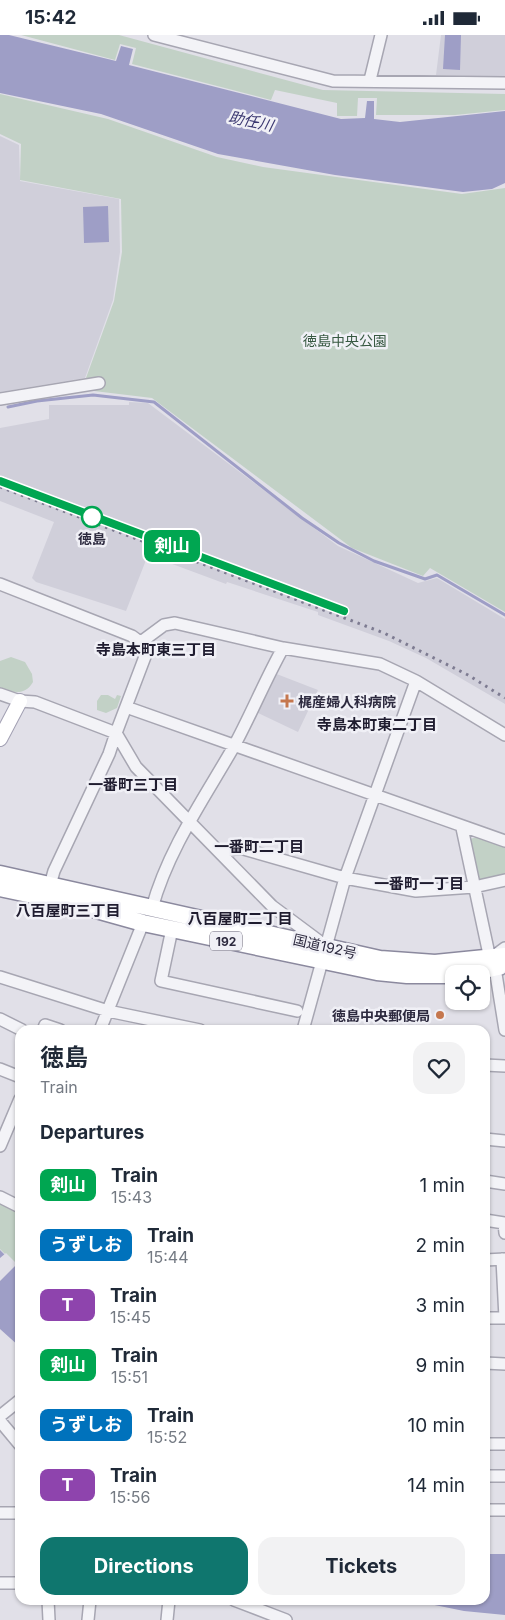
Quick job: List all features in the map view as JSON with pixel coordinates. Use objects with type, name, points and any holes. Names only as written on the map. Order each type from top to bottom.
[{"type":"highway","name":"国道192号","points":[[0,874],[152,909],[406,975],[445,975]]},
{"type":"highway","name":"国道192号","points":[[0,888],[75,904],[172,929],[324,953],[409,962],[500,964]]},
{"type":"main road","points":[[0,739],[20,701]]},
{"type":"street","points":[[154,35],[318,79],[333,81],[505,83]]},
{"type":"street","points":[[370,80],[381,35]]},
{"type":"street","points":[[0,399],[99,383]]},
{"type":"street","points":[[0,584],[88,617],[141,642],[146,654],[109,754],[54,871],[50,885]]},
{"type":"street","points":[[141,642],[164,625],[175,623],[282,648],[380,664],[416,681],[505,735]]},
{"type":"street","points":[[152,909],[156,894],[190,819],[234,746],[282,648]]},
{"type":"street","points":[[305,1025],[345,878],[416,681]]},
{"type":"street","points":[[0,694],[20,701],[34,702],[116,733],[136,767],[190,819],[272,906],[324,953]]},
{"type":"street","points":[[126,707],[375,795],[462,828],[505,841]]},
{"type":"street","points":[[462,828],[474,887],[500,964],[505,1030]]},
{"type":"street","points":[[221,853],[240,848],[345,878],[416,891],[474,887],[505,881]]},
{"type":"street","points":[[102,1025],[143,923]]},
{"type":"street","points":[[172,929],[161,981],[297,1011]]},
{"type":"street","points":[[500,964],[505,948]]},
{"type":"street","points":[[0,977],[108,1011],[176,1025]]},
{"type":"street","points":[[0,1019],[15,1026]]},
{"type":"street","points":[[490,1065],[505,1066]]},
{"type":"street","points":[[0,1069],[15,1075]]},
{"type":"street","points":[[0,1146],[15,1111]]},
{"type":"street","points":[[490,1140],[505,1141]]},
{"type":"street","points":[[490,1182],[505,1185]]},
{"type":"street","points":[[0,1197],[15,1204]]},
{"type":"street","points":[[490,1221],[504,1223],[505,1233]]},
{"type":"street","points":[[490,1260],[503,1259],[504,1325]]},
{"type":"street","points":[[490,1318],[505,1318]]},
{"type":"street","points":[[490,1363],[505,1364]]},
{"type":"street","points":[[0,1416],[15,1404]]},
{"type":"street","points":[[0,1421],[15,1439]]},
{"type":"street","points":[[490,1444],[505,1444]]},
{"type":"street","points":[[490,1476],[505,1476]]},
{"type":"street","points":[[490,1510],[505,1510]]},
{"type":"street","points":[[0,1513],[15,1513]]},
{"type":"street","points":[[0,1583],[15,1583]]},
{"type":"street","points":[[48,1605],[49,1620]]},
{"type":"street","points":[[88,1620],[90,1605]]},
{"type":"street","points":[[167,1620],[168,1605]]},
{"type":"street","points":[[245,1605],[286,1620]]},
{"type":"shaded area","points":[[441,35],[505,35],[505,77],[436,75]]},
{"type":"shaded area","points":[[0,136],[19,145],[20,181],[119,199],[120,252],[113,300],[85,378],[0,392]]},
{"type":"shaded area","name":"徳島","points":[[129,402],[148,403],[338,546],[418,583],[437,578],[505,619],[505,704],[426,658],[389,641],[318,615],[318,612],[227,582],[226,584],[148,555],[126,611],[36,582],[32,578],[54,522],[0,501],[0,428],[49,419],[49,405],[129,405]]},
{"type":"shaded area","name":"梶産婦人科病院","points":[[274,673],[318,690],[298,732],[256,712]]},
{"type":"green space","points":[[21,35],[119,35],[323,90],[505,94],[505,110],[455,115],[376,115],[377,98],[358,98],[357,116],[337,116],[337,103],[275,90],[271,100],[132,64],[136,48],[120,44],[115,60]]},
{"type":"green space","name":"徳島中央公園","points":[[0,94],[108,119],[217,157],[263,167],[462,194],[505,188],[505,612],[430,568],[423,576],[352,548],[152,398],[94,391],[86,378],[114,301],[122,252],[121,199],[20,180],[21,144],[0,134]]},
{"type":"green space","points":[[11,657],[25,662],[32,674],[33,682],[26,690],[14,692],[0,687],[0,661]]},
{"type":"green space","points":[[101,695],[108,695],[115,699],[117,695],[121,696],[117,708],[106,713],[97,710],[97,701]]},
{"type":"green space","points":[[477,837],[505,845],[505,876],[488,881],[478,879],[470,839]]},
{"type":"green space","points":[[0,1201],[15,1208],[15,1264],[0,1249]]},
{"type":"water","name":"助任川","points":[[0,35],[9,35],[116,61],[121,46],[133,49],[129,65],[341,119],[365,118],[367,101],[374,101],[374,119],[400,122],[505,111],[505,183],[492,189],[463,192],[335,175],[218,154],[101,114],[0,93]]},
{"type":"water","points":[[445,35],[461,35],[460,70],[443,69]]},
{"type":"water","points":[[108,206],[109,242],[84,243],[83,207]]},
{"type":"water","points":[[0,1250],[15,1265],[15,1342],[0,1329]]},
{"type":"water","points":[[490,1554],[505,1554],[505,1615],[464,1611],[435,1605],[490,1605]]},
{"type":"pier","points":[[6,1253],[15,1262],[15,1266],[0,1281],[0,1258]]},
{"type":"waterway","points":[[8,407],[37,401],[93,395],[154,402],[302,518],[339,543],[374,561],[425,579],[437,575],[505,615]]},
{"type":"railway","points":[[0,487],[384,633],[468,675],[505,698]]},
{"type":"train","name":"剣山","points":[[0,481],[344,611]]},
{"type":"place","name":"徳島","points":[[92,517]]},
{"type":"place","name":"梶産婦人科病院","points":[[287,701]]},
{"type":"place","name":"徳島中央郵便局","points":[[440,1015]]},
{"type":"district","name":"寺島本町東三丁目","points":[[156,649]]},
{"type":"district","name":"寺島本町東二丁目","points":[[377,724]]},
{"type":"district","name":"一番町三丁目","points":[[133,784]]},
{"type":"district","name":"一番町二丁目","points":[[259,846]]},
{"type":"district","name":"一番町一丁目","points":[[419,883]]},
{"type":"district","name":"八百屋町三丁目","points":[[68,910]]},
{"type":"district","name":"八百屋町二丁目","points":[[240,918]]}]
